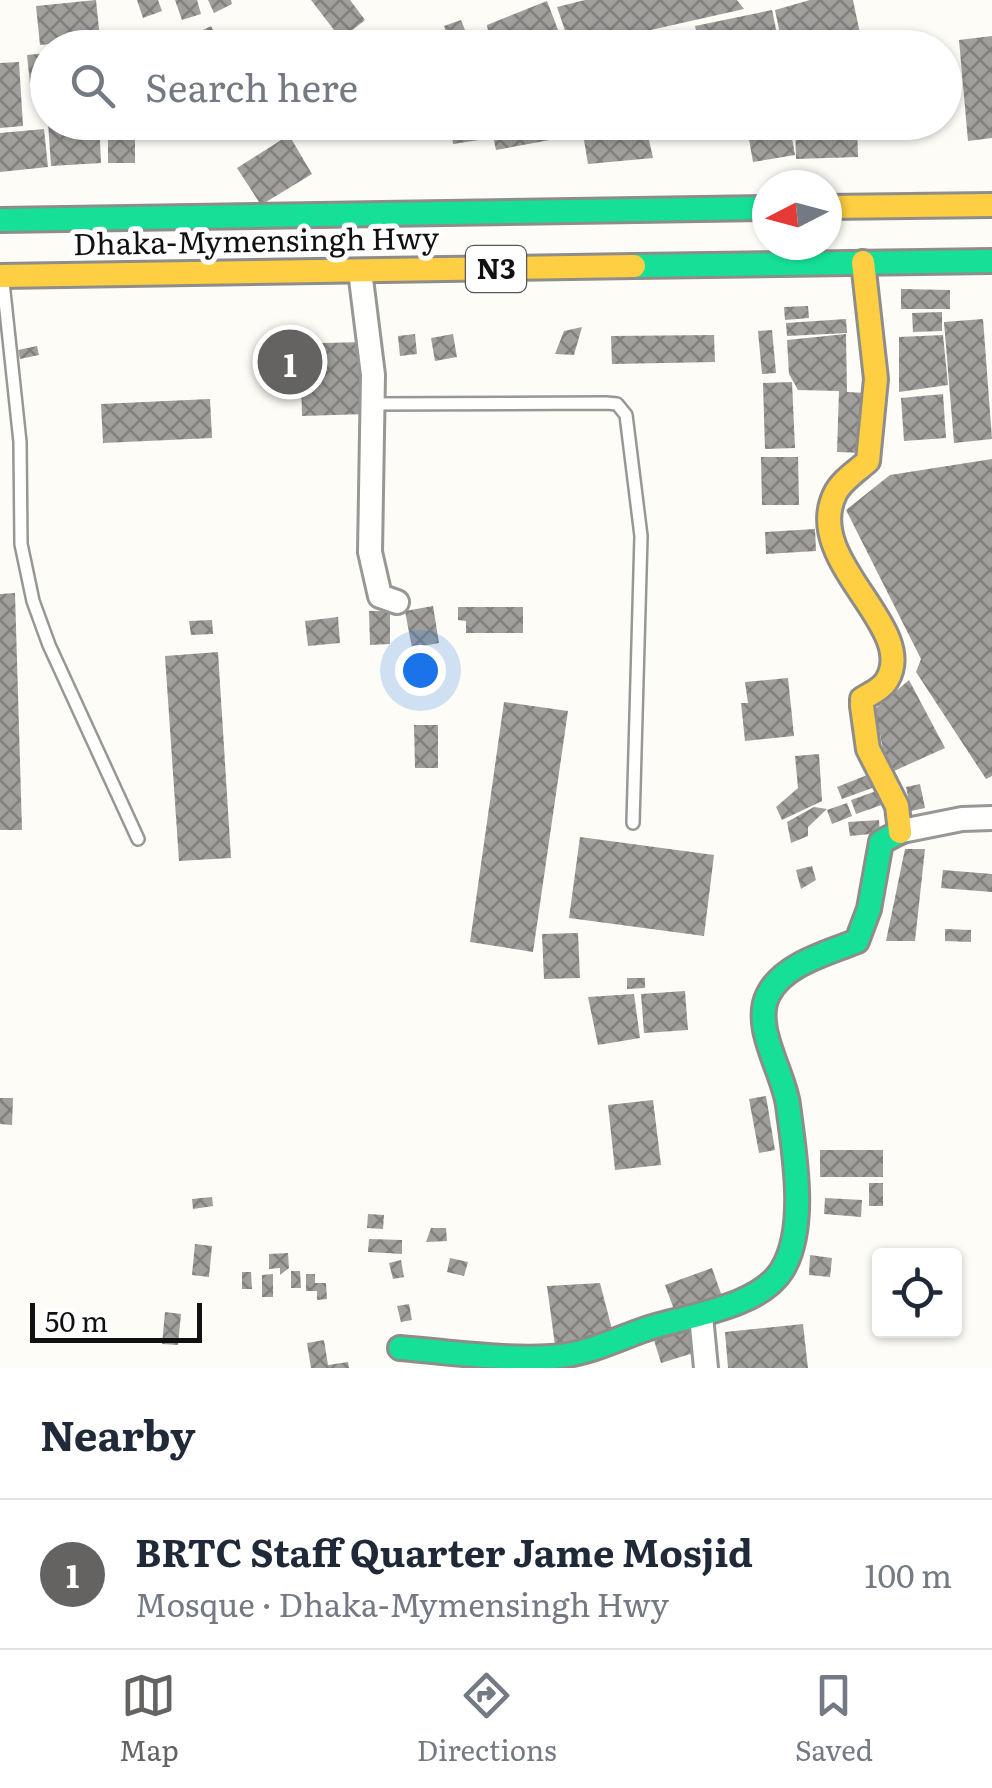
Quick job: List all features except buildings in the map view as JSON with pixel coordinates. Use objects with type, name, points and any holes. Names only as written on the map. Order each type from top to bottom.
[{"type":"main road","points":[[842,207],[992,205]]},
{"type":"main road","name":"Dhaka-Mymensingh Hwy","points":[[0,220],[752,208]]},
{"type":"main road","name":"Dhaka-Mymensingh Hwy","points":[[2,276],[992,260]]},
{"type":"main road","points":[[400,1348],[510,1362],[569,1356],[653,1327],[701,1316],[771,1285],[784,1267],[796,1221],[796,1182],[786,1088],[762,1015],[768,996],[786,973],[857,941],[869,909],[881,842],[902,830],[898,802],[870,759],[862,721],[862,699],[887,681],[892,670],[892,645],[853,584],[830,537],[830,510],[835,494],[868,461],[876,379],[864,262]]},
{"type":"street","points":[[360,271],[373,375],[370,552],[380,596],[397,602]]},
{"type":"street","points":[[902,830],[992,818]]},
{"type":"street","points":[[701,1316],[706,1368]]},
{"type":"lane","points":[[2,276],[20,442],[21,544],[33,601],[49,646],[138,838]]},
{"type":"lane","points":[[372,404],[606,403],[617,404],[626,416],[641,536],[633,822]]},
{"type":"traffic: fast","points":[[0,220],[752,208]]},
{"type":"traffic: fast","points":[[634,266],[992,261]]},
{"type":"traffic: fast","points":[[400,1348],[513,1357],[564,1356],[720,1309],[771,1283],[790,1253],[797,1189],[788,1105],[766,1035],[764,1008],[775,984],[795,967],[857,941],[869,909],[881,842],[900,832]]},
{"type":"traffic: slow","points":[[842,207],[992,205]]},
{"type":"traffic: slow","points":[[863,262],[876,379],[868,461],[838,489],[829,519],[834,544],[888,638],[893,660],[887,680],[862,699],[862,706],[868,749],[897,806],[900,832]]},
{"type":"traffic: slow","points":[[0,276],[634,266]]},
{"type":"place","name":"BRTC Staff Quarter Jame Mosjid","points":[[290,362]]}]
